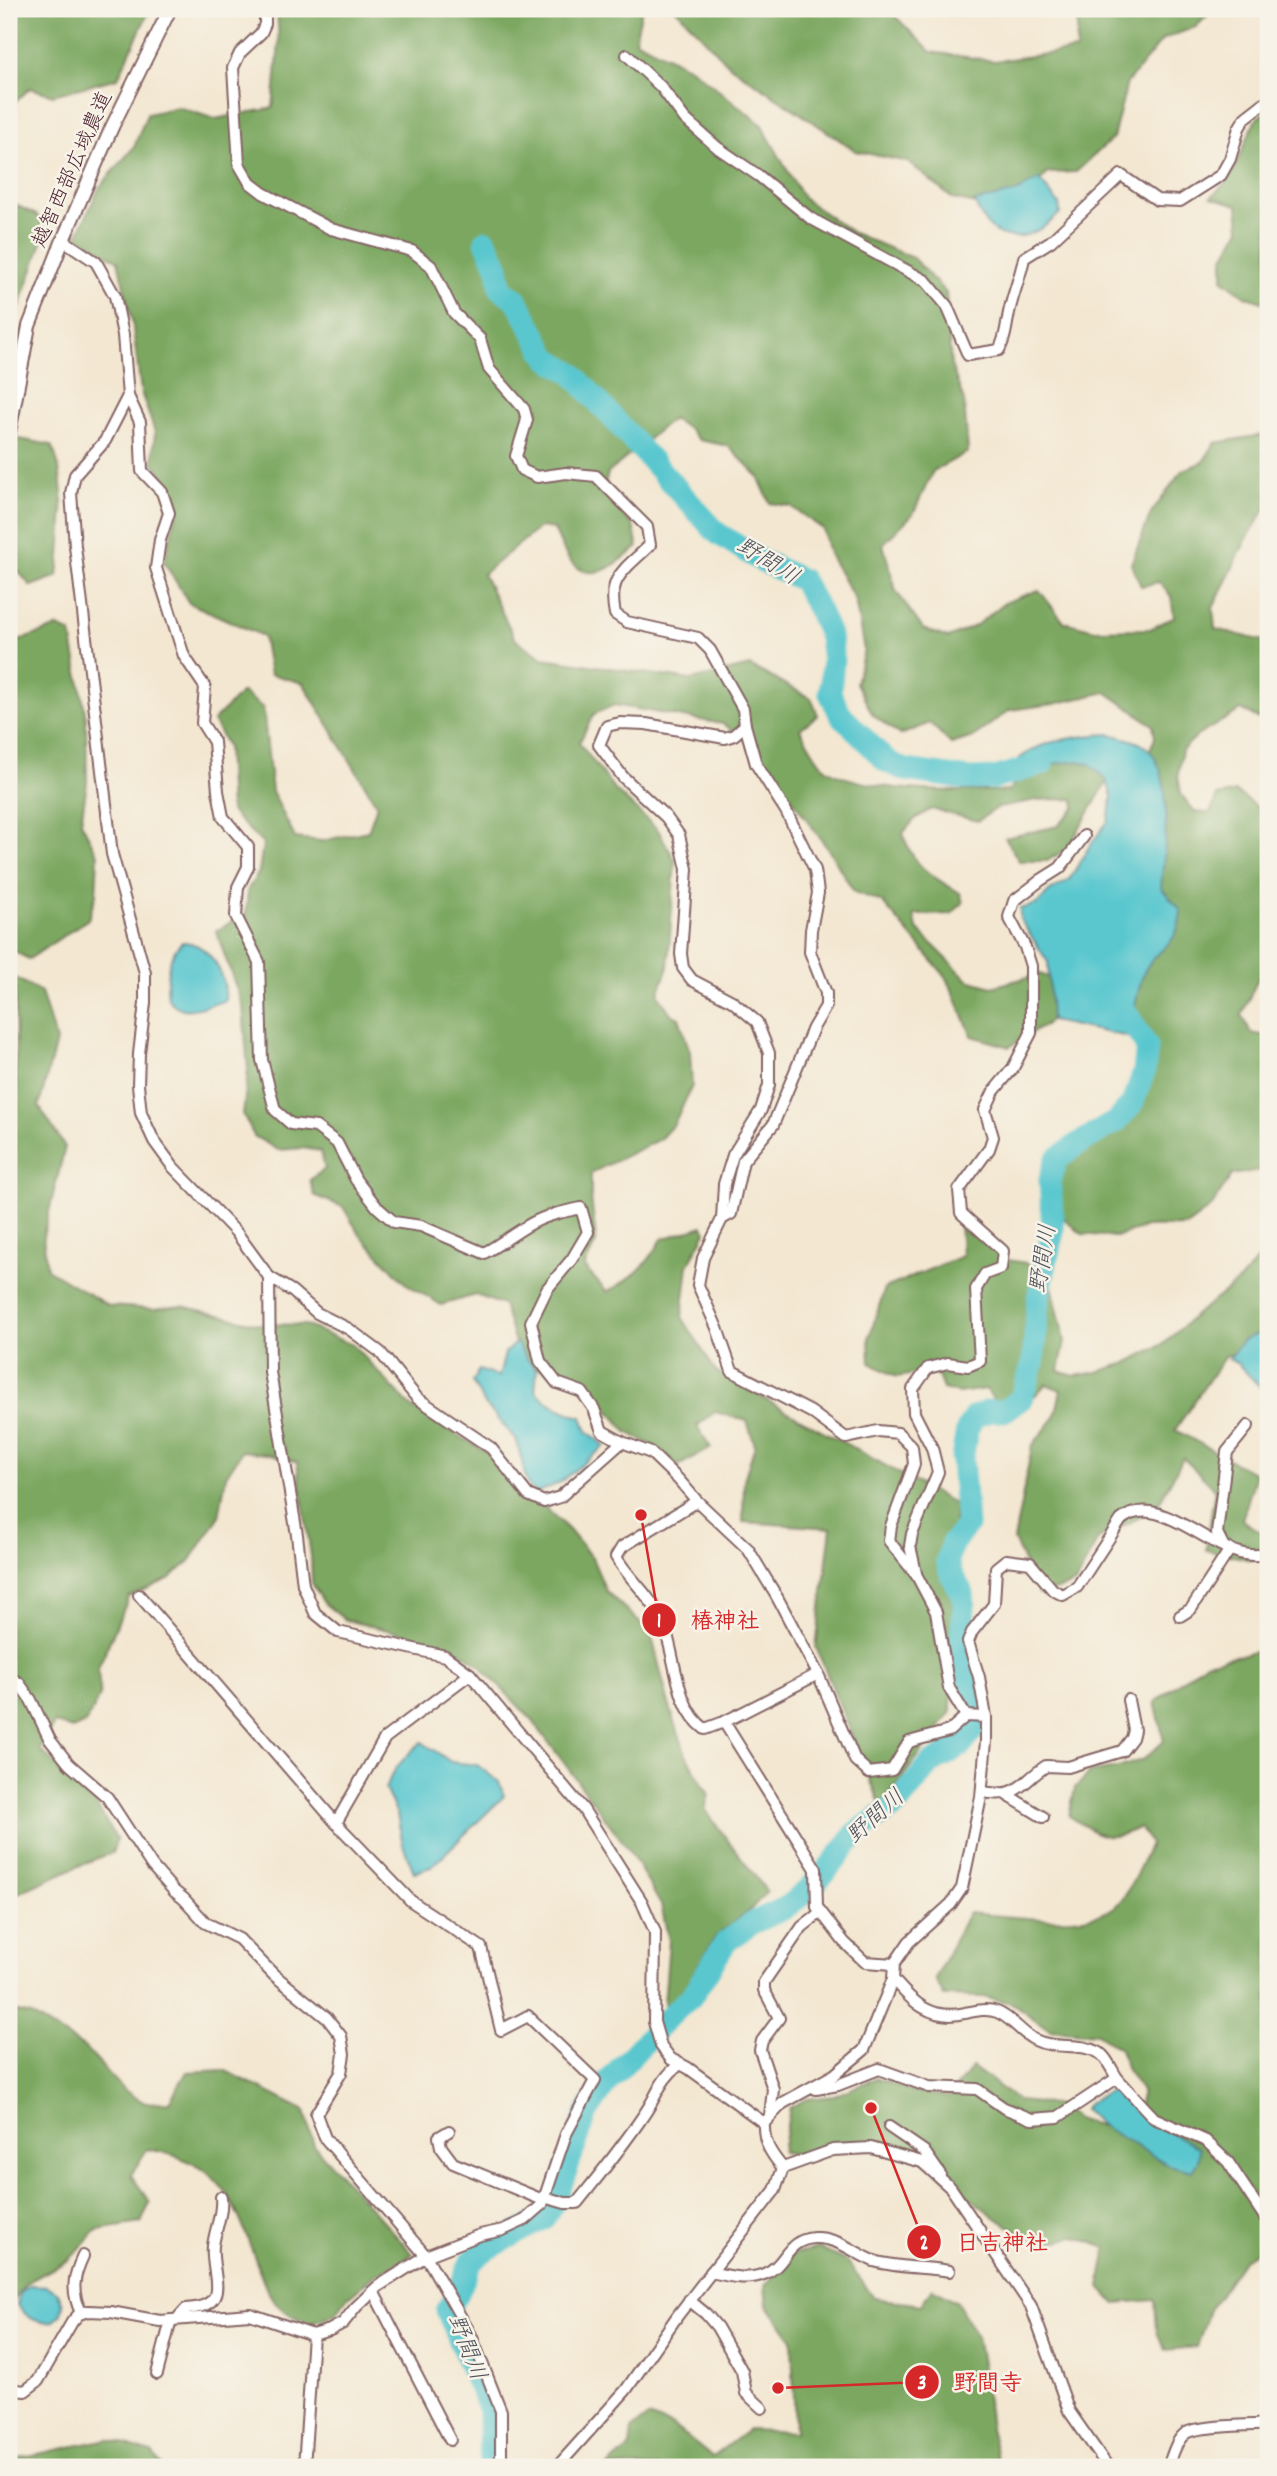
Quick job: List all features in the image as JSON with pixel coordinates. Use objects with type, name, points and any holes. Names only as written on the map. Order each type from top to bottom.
[{"type":"street","name":"越智西部広域農道","points":[[9,433],[29,326],[112,127],[170,9]]},
{"type":"street","points":[[265,9],[265,24],[261,33],[240,53],[233,68],[239,164],[243,173],[250,183],[263,193],[331,229],[412,251],[431,266],[454,313],[480,339],[489,369],[524,409],[527,420],[516,456],[522,470],[537,477],[566,473],[596,476],[647,527],[650,545],[615,581],[611,598],[615,614],[627,622],[698,638],[710,650],[743,709],[756,764],[786,811],[815,870],[818,893],[810,952],[826,993],[826,1006],[813,1028],[773,1125],[743,1161],[731,1214],[722,1219]]},
{"type":"street","points":[[627,55],[661,87],[685,119],[718,148],[759,176],[810,218],[926,281],[947,306],[968,355],[999,350],[1007,335],[1008,317],[1024,258],[1051,240],[1121,175],[1157,200],[1180,201],[1221,175],[1245,118],[1268,100]]},
{"type":"street","points":[[63,240],[96,262],[115,296],[123,335],[128,396],[140,422],[142,471],[162,492],[169,513],[160,540],[156,568],[184,656],[205,687],[202,723],[214,742],[223,817],[248,847],[248,867],[238,887],[236,916],[259,962],[262,1060],[275,1110],[291,1124],[316,1127],[337,1143],[356,1181],[377,1207],[394,1222],[421,1226],[484,1253],[528,1225],[555,1214],[581,1208],[588,1232],[572,1259],[547,1289],[531,1322],[540,1361],[557,1383],[582,1392],[594,1409],[602,1432],[651,1453],[748,1549],[818,1674],[855,1760],[869,1773],[892,1770],[909,1742],[949,1731],[965,1716],[986,1717]]},
{"type":"street","points":[[128,396],[105,441],[75,475],[71,493],[112,854],[145,973],[139,1064],[141,1113],[154,1141],[173,1167],[236,1233],[269,1277],[317,1313],[349,1329],[380,1352],[417,1398],[491,1448],[528,1495],[544,1503],[559,1497],[622,1442]]},
{"type":"street","points":[[745,725],[725,738],[680,728],[620,723],[607,726],[599,745],[623,777],[666,817],[679,835],[687,869],[681,954],[683,968],[692,980],[732,1001],[757,1022],[769,1053],[769,1085],[761,1110],[733,1155],[724,1184],[722,1219],[703,1258],[698,1285],[732,1371],[811,1412],[846,1438],[878,1431],[898,1433],[912,1447],[914,1464],[891,1526],[889,1541],[917,1576],[936,1612],[949,1688],[965,1716]]},
{"type":"street","points":[[917,1576],[910,1546],[912,1534],[938,1472],[932,1448],[914,1413],[913,1389],[928,1368],[948,1363],[968,1366],[980,1361],[976,1289],[985,1274],[1001,1268],[1003,1251],[961,1213],[959,1190],[989,1149],[993,1137],[985,1110],[994,1091],[1013,1068],[1031,1033],[1031,967],[1025,947],[1009,917],[1014,901],[1060,868],[1084,836]]},
{"type":"street","points":[[269,1277],[270,1372],[303,1585],[315,1613],[338,1632],[445,1657],[470,1674],[583,1809],[642,1902],[654,1932],[654,2022],[660,2046],[671,2059],[767,2120]]},
{"type":"street","points":[[1226,1547],[1217,1532],[1227,1452],[1248,1426]]},
{"type":"street","points":[[697,1501],[622,1547],[616,1557],[623,1570],[659,1615],[693,1720],[705,1729],[818,1674]]},
{"type":"street","points":[[767,2120],[783,2103],[834,2075],[864,2050],[893,1979],[894,1964],[909,1942],[951,1904],[962,1888],[982,1792],[986,1717],[979,1677],[968,1642],[972,1632],[993,1604],[996,1568],[1006,1560],[1030,1563],[1053,1590],[1063,1594],[1077,1587],[1121,1520],[1130,1513],[1143,1510],[1163,1516],[1236,1552],[1261,1556],[1268,1553]]},
{"type":"street","points":[[1180,1616],[1191,1609],[1226,1547]]},
{"type":"street","points":[[9,2389],[25,2391],[38,2381],[72,2322],[88,2311],[111,2312],[160,2321],[250,2314],[313,2335],[330,2330],[343,2323],[373,2291],[426,2256],[480,2235],[503,2230],[525,2220],[542,2205],[566,2134],[595,2080],[528,2016],[501,2030],[481,1947],[411,1900],[336,1823],[139,1595]]},
{"type":"street","points":[[336,1823],[385,1738],[470,1674]]},
{"type":"street","points":[[9,1677],[19,1684],[31,1700],[50,1740],[69,1763],[107,1797],[152,1866],[174,1892],[206,1923],[239,1939],[274,1975],[327,2018],[341,2036],[344,2054],[341,2073],[316,2115],[325,2138],[426,2256],[471,2335],[501,2411],[501,2467]]},
{"type":"street","points":[[1007,1795],[1046,1766],[1068,1767],[1122,1751],[1132,1738],[1134,1730],[1128,1700]]},
{"type":"street","points":[[724,1722],[816,1869],[817,1907],[844,1942],[865,1962],[894,1964]]},
{"type":"street","points":[[982,1792],[1007,1795],[1043,1817]]},
{"type":"street","points":[[783,2168],[773,2157],[763,2137],[773,2089],[760,2050],[762,2041],[779,2018],[764,1990],[764,1982],[802,1927],[821,1912]]},
{"type":"street","points":[[893,1979],[910,1999],[930,2013],[954,2016],[981,2010],[998,2012],[1035,2040],[1101,2053],[1117,2078],[1154,2118],[1206,2141],[1228,2162],[1268,2222]]},
{"type":"street","points":[[449,2131],[439,2137],[441,2147],[453,2163],[544,2198],[577,2203],[646,2113],[666,2075],[680,2064]]},
{"type":"street","points":[[807,2091],[838,2085],[879,2069],[929,2087],[977,2089],[1004,2108],[1032,2119],[1058,2117],[1117,2078]]},
{"type":"street","points":[[889,2127],[924,2151],[944,2182]]},
{"type":"street","points":[[783,2168],[833,2150],[872,2148],[922,2162],[944,2182],[959,2199],[1031,2306],[1069,2411],[1108,2467]]},
{"type":"street","points":[[557,2467],[626,2389],[689,2300],[775,2190],[783,2168]]},
{"type":"street","points":[[157,2374],[174,2319],[186,2309],[202,2308],[215,2296],[218,2287],[213,2256],[222,2207],[221,2197]]},
{"type":"street","points":[[711,2272],[739,2278],[764,2274],[777,2265],[792,2245],[814,2238],[831,2240],[874,2260],[949,2271]]},
{"type":"street","points":[[81,2314],[73,2284],[74,2274],[83,2256]]},
{"type":"street","points":[[373,2291],[450,2440]]},
{"type":"street","points":[[689,2300],[717,2327],[742,2371],[746,2393],[762,2408]]},
{"type":"street","points":[[304,2467],[313,2335]]},
{"type":"street","points":[[1168,2467],[1180,2439],[1186,2432],[1236,2425],[1268,2424]]},
{"type":"green space","points":[[9,9],[150,9],[118,78],[53,95],[30,88],[9,108]]},
{"type":"green space","points":[[277,9],[642,9],[635,40],[692,69],[761,124],[803,198],[853,233],[913,258],[946,293],[951,365],[964,401],[968,452],[933,471],[913,514],[883,544],[896,591],[923,629],[948,638],[975,626],[1006,602],[1039,590],[1064,622],[1095,630],[1150,629],[1174,617],[1171,596],[1159,582],[1141,586],[1131,564],[1151,513],[1183,470],[1203,462],[1215,443],[1268,434],[1268,505],[1246,540],[1213,608],[1215,629],[1268,642],[1268,723],[1241,710],[1197,736],[1182,750],[1178,775],[1181,794],[1195,812],[1210,813],[1217,796],[1236,792],[1264,812],[1268,833],[1268,962],[1242,1015],[1251,1033],[1268,1036],[1268,1169],[1232,1175],[1211,1207],[1186,1226],[1146,1227],[1116,1237],[1082,1234],[1059,1214],[1058,1202],[1059,1179],[1069,1161],[1083,1147],[1125,1118],[1139,1049],[1121,1021],[1146,758],[1155,738],[1153,725],[1106,692],[1054,704],[1010,710],[973,737],[951,744],[930,723],[900,735],[873,715],[856,683],[864,650],[855,600],[829,554],[823,529],[790,506],[770,503],[758,476],[728,446],[699,440],[689,429],[672,419],[608,473],[603,494],[633,525],[638,547],[607,569],[590,572],[581,570],[570,561],[554,529],[540,527],[483,574],[515,639],[543,658],[691,680],[750,666],[811,698],[818,715],[800,729],[824,766],[844,777],[889,787],[1008,791],[1036,760],[1073,751],[1111,775],[1068,848],[1047,861],[1019,861],[1005,838],[1058,826],[1075,808],[1074,799],[1036,800],[997,808],[978,821],[931,809],[914,820],[903,833],[912,854],[924,869],[960,893],[963,903],[951,914],[914,915],[917,929],[968,980],[992,987],[1040,974],[1060,981],[1060,1011],[1045,1025],[1009,1047],[972,1036],[947,978],[882,902],[854,892],[828,849],[753,745],[723,724],[614,705],[594,714],[579,743],[616,791],[658,830],[675,860],[668,968],[658,994],[671,1014],[679,1018],[690,1052],[692,1086],[674,1124],[660,1139],[591,1173],[596,1242],[584,1267],[607,1292],[639,1270],[662,1239],[703,1226],[706,1232],[688,1265],[682,1317],[716,1372],[955,1504],[951,1712],[881,1806],[816,1647],[831,1528],[743,1522],[744,1480],[755,1445],[747,1421],[715,1412],[697,1426],[711,1448],[678,1466],[659,1449],[627,1432],[587,1384],[521,1362],[503,1305],[476,1295],[441,1305],[405,1283],[360,1235],[343,1207],[314,1195],[310,1180],[325,1169],[320,1151],[303,1148],[278,1150],[254,1136],[243,1114],[248,1070],[243,1007],[216,931],[246,914],[248,889],[259,872],[263,844],[230,811],[227,746],[213,721],[242,692],[263,708],[272,791],[295,838],[322,841],[368,831],[377,805],[303,683],[270,674],[263,636],[189,603],[164,562],[177,512],[172,487],[153,462],[155,432],[141,392],[132,320],[118,261],[77,236],[99,188],[134,147],[147,114],[178,107],[215,119],[273,108],[279,43]]},
{"type":"green space","points":[[676,9],[888,9],[931,52],[995,61],[1076,50],[1078,14],[1075,9],[1214,9],[1196,27],[1163,39],[1127,83],[1113,138],[1076,172],[1048,173],[1033,189],[990,207],[953,199],[908,162],[856,151],[730,66]]},
{"type":"green space","points":[[1268,109],[1268,304],[1245,296],[1223,280],[1223,259],[1240,229],[1238,205],[1211,197],[1231,177],[1255,120]]},
{"type":"green space","points":[[9,202],[37,215],[46,231],[13,326],[9,347]]},
{"type":"green space","points":[[9,437],[51,445],[60,473],[62,509],[58,576],[31,586],[17,570],[9,572],[15,458],[9,457]]},
{"type":"green space","points":[[58,627],[71,633],[86,717],[87,783],[81,822],[98,855],[96,895],[88,919],[29,959],[9,949],[9,644]]},
{"type":"green space","points":[[15,978],[41,992],[56,1042],[39,1106],[65,1147],[43,1236],[47,1269],[109,1306],[154,1309],[182,1306],[258,1324],[305,1325],[353,1345],[412,1408],[485,1451],[569,1530],[592,1558],[606,1591],[651,1633],[668,1701],[686,1755],[709,1795],[705,1810],[767,1892],[749,1911],[716,1936],[684,1989],[670,2006],[664,2004],[669,1941],[661,1905],[629,1850],[532,1720],[479,1665],[451,1645],[345,1620],[324,1603],[312,1583],[311,1556],[297,1462],[267,1454],[242,1451],[226,1476],[219,1517],[190,1561],[169,1579],[129,1597],[98,1668],[100,1695],[86,1723],[72,1729],[54,1723],[40,1750],[94,1801],[117,1840],[112,1853],[9,1897],[9,1087],[16,1086]]},
{"type":"green space","points":[[960,1220],[1008,1260],[1026,1263],[1050,1278],[1065,1341],[1059,1371],[1075,1376],[1127,1363],[1165,1343],[1195,1315],[1240,1280],[1268,1248],[1268,1343],[1253,1351],[1225,1356],[1175,1430],[1256,1474],[1242,1520],[1268,1537],[1251,1560],[1206,1550],[1215,1489],[1183,1458],[1156,1509],[1098,1539],[1075,1584],[1039,1594],[1014,1540],[1032,1446],[1055,1417],[1061,1390],[1046,1384],[1023,1408],[998,1406],[986,1389],[958,1393],[943,1389],[936,1371],[896,1377],[870,1363],[869,1338],[885,1288],[962,1256]]},
{"type":"green space","points":[[1254,1652],[1268,1657],[1268,2244],[1244,2259],[1209,2310],[1197,2347],[1165,2350],[1157,2332],[1155,2300],[1115,2303],[1100,2287],[1107,2248],[1074,2236],[1060,2241],[1039,2240],[1019,2232],[998,2220],[920,2159],[893,2146],[853,2142],[823,2146],[799,2154],[782,2152],[790,2108],[806,2099],[834,2096],[876,2078],[912,2091],[949,2097],[972,2067],[1019,2101],[1057,2105],[1079,2120],[1102,2126],[1136,2116],[1142,2091],[1127,2070],[1120,2049],[1097,2034],[1050,2030],[1012,2003],[983,1997],[944,1996],[935,1979],[968,1913],[1043,1919],[1083,1918],[1100,1914],[1118,1903],[1134,1878],[1150,1843],[1140,1827],[1118,1835],[1103,1835],[1069,1816],[1075,1788],[1091,1772],[1118,1768],[1144,1759],[1164,1741],[1155,1702],[1206,1662]]},
{"type":"green space","points":[[9,2010],[31,2015],[84,2047],[124,2090],[145,2103],[169,2102],[187,2072],[224,2070],[305,2111],[314,2146],[413,2254],[372,2277],[347,2298],[336,2314],[310,2323],[284,2310],[272,2298],[239,2218],[220,2185],[192,2163],[147,2149],[131,2175],[150,2202],[141,2223],[97,2230],[69,2260],[26,2283],[9,2307]]},
{"type":"green space","points":[[818,2248],[848,2262],[874,2298],[921,2305],[932,2288],[957,2302],[977,2337],[990,2429],[1000,2467],[607,2467],[630,2447],[632,2429],[648,2417],[673,2426],[712,2457],[748,2430],[795,2432],[792,2339],[767,2305],[765,2286],[790,2255]]},
{"type":"green space","points":[[108,2439],[152,2453],[163,2467],[9,2467],[9,2460]]},
{"type":"water","points":[[1039,179],[1059,204],[1060,213],[1036,231],[1024,236],[1012,237],[991,228],[975,202],[1016,192]]},
{"type":"water","points":[[1110,734],[1141,744],[1153,754],[1160,770],[1166,810],[1161,888],[1181,910],[1173,938],[1143,974],[1129,1037],[1051,1021],[1048,962],[1020,919],[1020,909],[1037,904],[1050,891],[1069,880],[1108,821],[1112,797],[1106,779],[1090,764],[1079,761],[1057,763],[1015,776],[1012,768],[1030,751],[1043,745],[1070,738]]},
{"type":"water","points":[[182,942],[201,948],[215,962],[223,981],[225,1001],[187,1009],[174,1005],[168,999],[168,968],[173,954]]},
{"type":"water","points":[[1268,1330],[1268,1395],[1237,1363],[1229,1359],[1243,1340]]},
{"type":"water","points":[[516,1342],[537,1370],[535,1391],[557,1407],[582,1417],[587,1431],[605,1446],[559,1483],[537,1493],[527,1484],[517,1441],[484,1403],[472,1382],[479,1370],[499,1377],[505,1353]]},
{"type":"water","points":[[422,1742],[451,1762],[477,1765],[499,1782],[504,1796],[431,1867],[414,1872],[403,1845],[397,1814],[385,1789],[400,1763]]},
{"type":"water","points":[[1114,2089],[1147,2119],[1199,2148],[1198,2161],[1192,2171],[1169,2165],[1102,2126],[1084,2109],[1089,2103]]},
{"type":"water","points":[[29,2285],[47,2286],[58,2293],[63,2304],[61,2314],[52,2322],[32,2319],[17,2305],[20,2294]]},
{"type":"waterway","name":"野間川","points":[[486,241],[498,268],[501,289],[516,299],[548,358],[572,373],[717,533],[760,560],[802,580],[830,637],[833,660],[830,693],[840,714],[886,761],[905,770],[969,779],[995,778],[1042,764]]},
{"type":"waterway","name":"野間川","points":[[490,2467],[489,2410],[447,2310],[457,2295],[471,2262],[484,2251],[543,2219],[556,2199],[587,2112],[607,2082],[664,2021],[691,1997],[726,1942],[754,1922],[783,1909],[806,1892],[857,1832],[896,1806],[930,1764],[961,1746],[973,1730],[974,1704],[965,1670],[961,1638],[963,1594],[947,1561],[952,1544],[967,1525],[962,1459],[967,1430],[974,1417],[989,1411],[1004,1411],[1021,1399],[1033,1364],[1038,1299],[1053,1231],[1050,1179],[1056,1160],[1117,1121],[1132,1104],[1144,1072],[1147,1047],[1116,996]]},
{"type":"place","name":"椿神社","points":[[641,1515]]},
{"type":"place","name":"日吉神社","points":[[871,2108]]},
{"type":"place","name":"野間寺","points":[[778,2388]]}]
